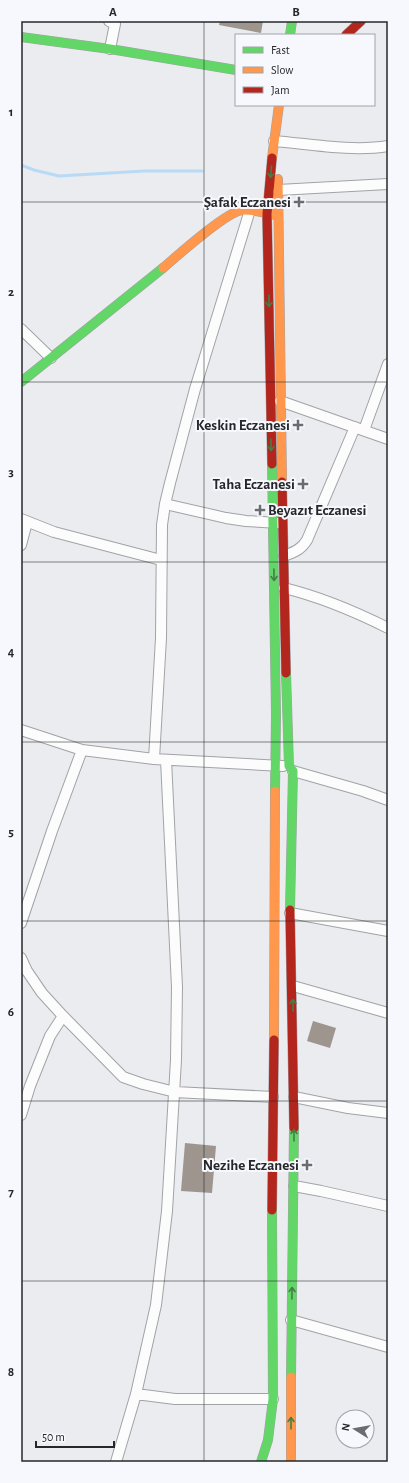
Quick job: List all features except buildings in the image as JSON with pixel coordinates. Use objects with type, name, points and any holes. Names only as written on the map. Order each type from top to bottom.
[{"type":"main road","points":[[290,34],[292,21]]},
{"type":"main road","points":[[347,34],[361,21]]},
{"type":"main road","points":[[21,37],[110,49],[235,70]]},
{"type":"main road","points":[[261,1462],[268,1440],[273,1399],[273,1097],[280,401],[277,141],[278,106]]},
{"type":"main road","points":[[282,106],[267,214],[278,523],[284,556],[291,768],[290,913],[293,986],[294,1097],[291,1462]]},
{"type":"main road","points":[[21,382],[224,218],[240,210],[250,210],[278,216]]},
{"type":"street","points":[[109,21],[115,24],[110,49]]},
{"type":"street","points":[[277,141],[346,148],[388,146]]},
{"type":"street","points":[[278,190],[388,184]]},
{"type":"street","points":[[154,759],[161,638],[162,525],[165,504],[195,389],[250,210]]},
{"type":"street","points":[[21,329],[51,358]]},
{"type":"street","points":[[284,556],[296,552],[303,547],[307,540],[388,364]]},
{"type":"street","points":[[280,401],[388,439]]},
{"type":"street","points":[[165,504],[246,522],[278,523]]},
{"type":"street","points":[[21,544],[24,520],[54,532],[161,560]]},
{"type":"street","points":[[284,588],[310,594],[354,611],[388,628]]},
{"type":"street","points":[[21,730],[82,750],[154,759],[291,768],[388,800]]},
{"type":"street","points":[[21,923],[25,899],[82,750]]},
{"type":"street","points":[[116,1462],[136,1394],[156,1305],[167,1211],[175,1092],[177,987],[166,760]]},
{"type":"street","points":[[290,913],[388,931]]},
{"type":"street","points":[[21,958],[27,971],[42,993],[63,1016],[124,1076],[143,1084],[175,1092],[273,1097]]},
{"type":"street","points":[[293,986],[388,1013]]},
{"type":"street","points":[[21,1115],[30,1086],[50,1036],[63,1016]]},
{"type":"street","points":[[294,1097],[348,1108],[388,1113]]},
{"type":"street","points":[[294,1186],[388,1206]]},
{"type":"street","points":[[291,1320],[388,1347]]},
{"type":"street","points":[[136,1394],[182,1399],[273,1399]]},
{"type":"waterway","points":[[21,165],[59,176],[144,171],[202,171]]},
{"type":"traffic: fast","points":[[290,34],[292,21]]},
{"type":"traffic: fast","points":[[21,37],[110,49],[235,70]]},
{"type":"traffic: fast","points":[[21,382],[163,268]]},
{"type":"traffic: fast","points":[[272,464],[276,714],[275,791]]},
{"type":"traffic: fast","points":[[286,673],[289,766],[293,771],[290,910]]},
{"type":"traffic: fast","points":[[291,1377],[294,1128]]},
{"type":"traffic: fast","points":[[261,1462],[268,1440],[273,1399],[272,1210]]},
{"type":"traffic: slow","points":[[272,158],[279,106]]},
{"type":"traffic: slow","points":[[278,179],[282,482]]},
{"type":"traffic: slow","points":[[163,268],[202,235],[225,218],[235,213],[242,210],[250,210],[275,215]]},
{"type":"traffic: slow","points":[[274,1040],[275,791]]},
{"type":"traffic: slow","points":[[291,1377],[291,1462]]},
{"type":"traffic: jam","points":[[347,34],[361,21]]},
{"type":"traffic: jam","points":[[272,158],[267,214],[272,464]]},
{"type":"traffic: jam","points":[[282,482],[286,673]]},
{"type":"traffic: jam","points":[[290,910],[294,1128]]},
{"type":"traffic: jam","points":[[272,1210],[274,1040]]},
{"type":"place","name":"Şafak Eczanesi","points":[[299,202]]},
{"type":"place","name":"Keskin Eczanesi","points":[[298,425]]},
{"type":"place","name":"Taha Eczanesi","points":[[303,484]]},
{"type":"place","name":"Beyazıt Eczanesi","points":[[260,510]]},
{"type":"place","name":"Nezihe Eczanesi","points":[[307,1165]]}]
